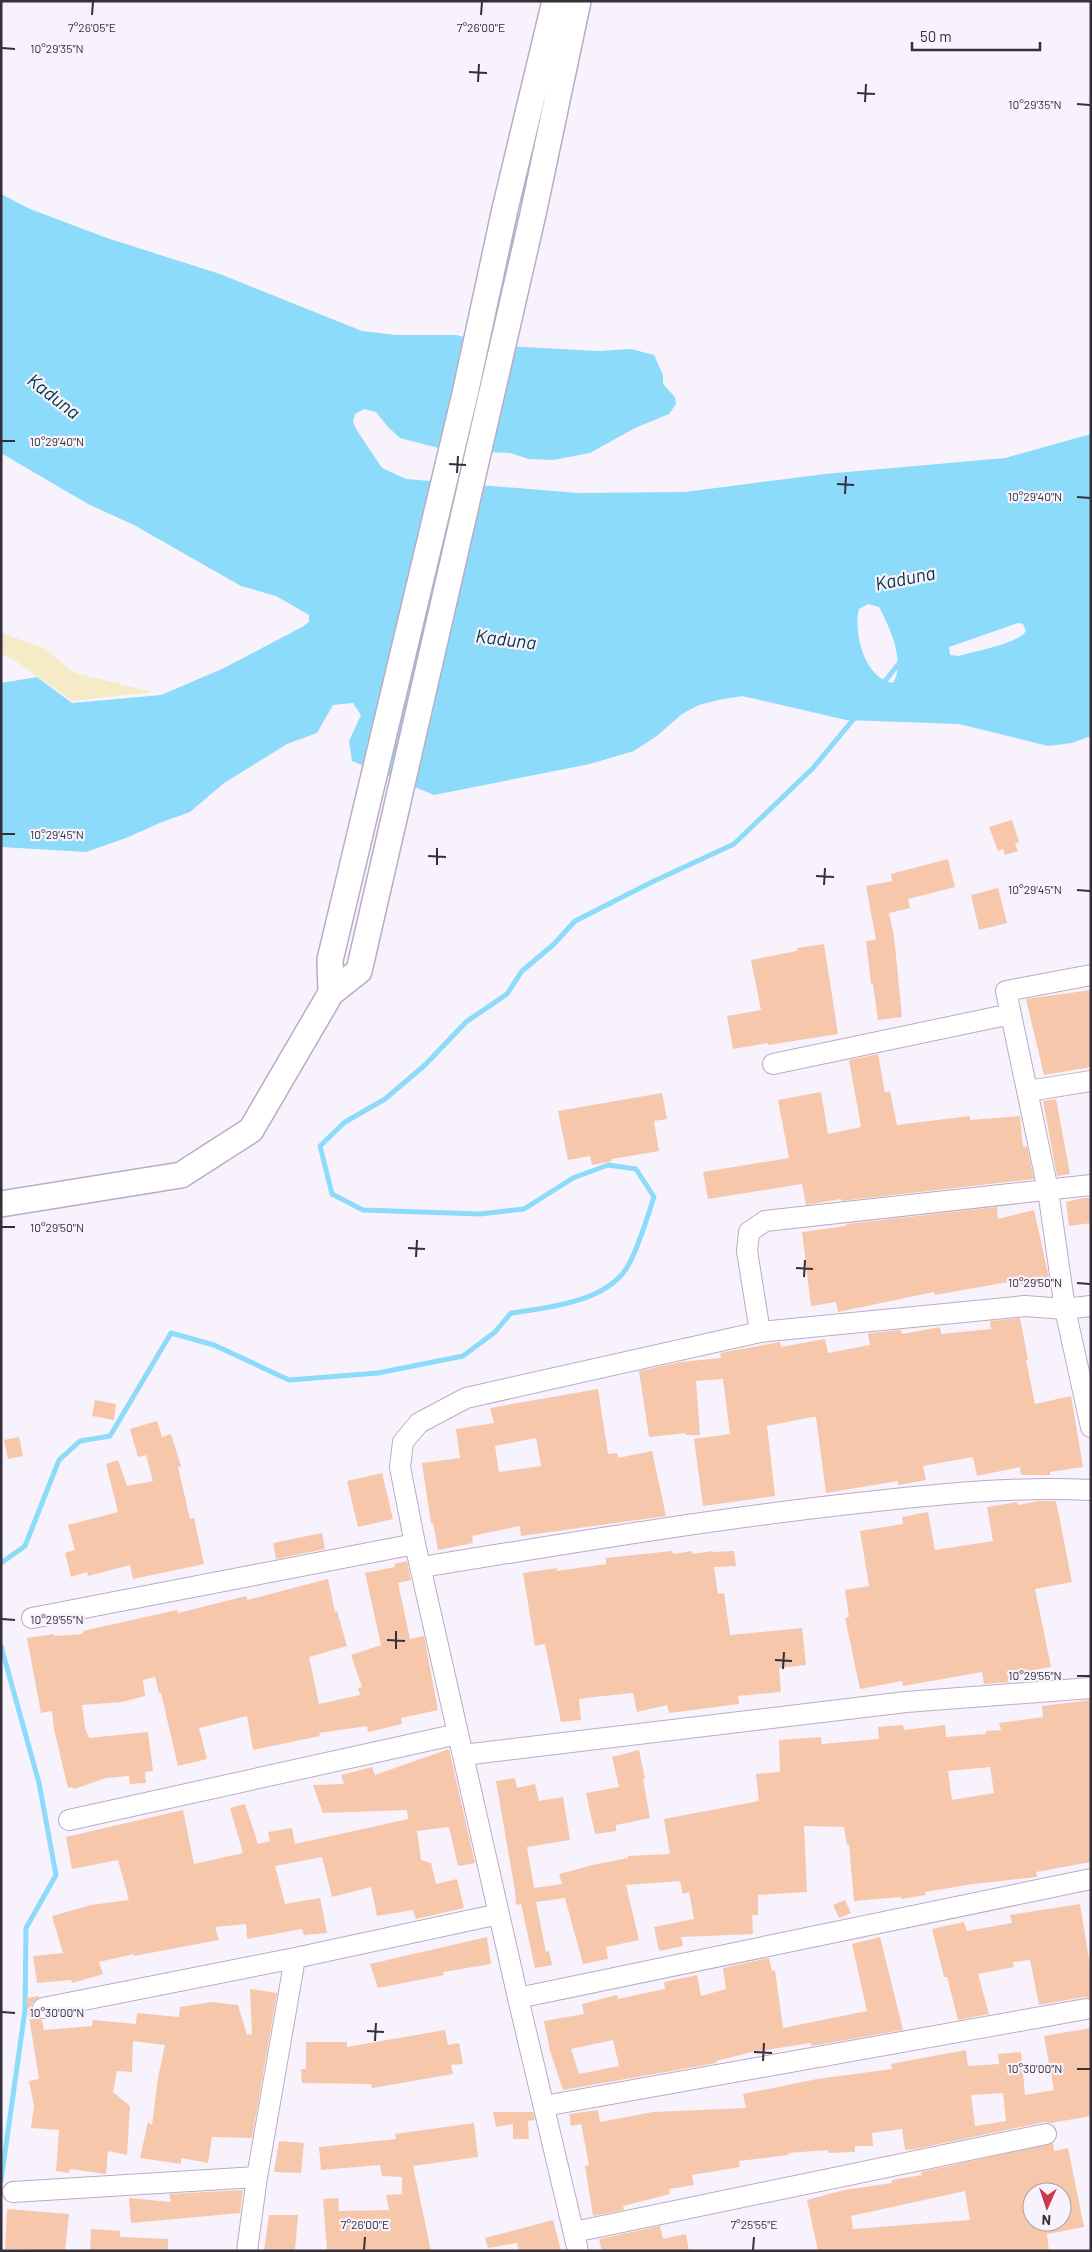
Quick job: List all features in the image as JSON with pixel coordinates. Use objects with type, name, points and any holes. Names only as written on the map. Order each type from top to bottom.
[{"type":"street","points":[[331,992],[330,960],[465,394],[505,209],[555,1]]},
{"type":"street","points":[[1,1204],[181,1175],[251,1130],[331,992],[360,970],[534,214],[578,1]]},
{"type":"street","points":[[1091,976],[1006,990],[1048,1190],[1065,1309],[1091,1427]]},
{"type":"street","points":[[772,1064],[1011,1014]]},
{"type":"street","points":[[1028,1091],[1091,1081]]},
{"type":"street","points":[[760,1332],[747,1251],[749,1232],[765,1221],[1091,1185]]},
{"type":"street","points":[[1046,2134],[576,2242],[458,1734],[422,1567],[415,1544],[400,1467],[402,1442],[419,1423],[466,1398],[760,1332],[1025,1306],[1065,1309],[1091,1306]]},
{"type":"street","points":[[422,1567],[608,1536],[812,1508],[972,1491],[1057,1488],[1091,1490]]},
{"type":"street","points":[[32,1618],[415,1544]]},
{"type":"street","points":[[463,1755],[906,1702],[1091,1688]]},
{"type":"street","points":[[70,1820],[458,1734]]},
{"type":"street","points":[[518,1998],[1091,1878]]},
{"type":"street","points":[[43,2008],[295,1958],[499,1914]]},
{"type":"street","points":[[247,2251],[257,2177],[295,1958]]},
{"type":"street","points":[[544,2106],[1086,2009]]},
{"type":"street","points":[[13,2192],[257,2177]]},
{"type":"sand","points":[[1,633],[42,647],[75,673],[153,692],[72,701],[11,658],[1,654]]},
{"type":"water","name":"Kaduna","points":[[1,194],[30,209],[107,238],[220,274],[362,331],[396,335],[456,335],[503,346],[599,351],[631,349],[654,355],[663,375],[663,384],[675,397],[676,404],[669,414],[635,428],[590,453],[553,460],[529,459],[510,453],[446,450],[400,438],[376,412],[364,409],[355,414],[353,422],[356,429],[382,468],[406,479],[578,493],[685,492],[825,474],[1005,458],[1091,434],[1091,736],[1072,743],[1048,746],[959,724],[846,720],[742,696],[699,705],[682,714],[658,735],[634,751],[590,764],[434,795],[352,761],[349,741],[361,715],[353,703],[333,705],[317,733],[287,744],[224,783],[190,812],[86,852],[1,847],[1,683],[37,677],[72,703],[161,695],[222,669],[302,627],[309,622],[309,615],[276,596],[241,586],[134,525],[88,504],[1,453]],"holes":[[[868,604],[879,607],[892,635],[898,665],[897,675],[893,683],[883,680],[875,673],[863,654],[858,631],[858,619],[859,609]],[[1018,623],[1023,624],[1026,631],[1014,640],[959,656],[950,655],[949,647]]]},
{"type":"building","points":[[1012,820],[1019,842],[1015,844],[1018,851],[1005,855],[1003,849],[998,851],[989,827]]},
{"type":"building","points":[[948,859],[955,887],[908,899],[910,908],[889,913],[894,936],[902,1017],[878,1020],[873,984],[871,984],[866,941],[876,940],[866,886],[892,881],[891,874]]},
{"type":"building","points":[[998,888],[1007,923],[979,930],[971,895]]},
{"type":"building","points":[[824,944],[838,1034],[733,1049],[727,1016],[761,1010],[751,960],[797,951],[797,948]]},
{"type":"building","points":[[1091,990],[1091,1067],[1044,1075],[1026,999]]},
{"type":"building","points":[[878,1054],[885,1093],[890,1091],[897,1125],[970,1116],[970,1120],[1020,1116],[1023,1147],[1027,1146],[1034,1179],[841,1201],[841,1199],[806,1205],[802,1184],[708,1199],[703,1172],[789,1158],[778,1100],[821,1092],[828,1134],[861,1127],[849,1060]]},
{"type":"building","points":[[662,1093],[667,1119],[654,1121],[659,1151],[612,1159],[612,1161],[592,1165],[590,1156],[568,1160],[558,1111]]},
{"type":"building","points":[[1056,1099],[1070,1174],[1057,1176],[1043,1101]]},
{"type":"building","points":[[1091,1198],[1091,1223],[1069,1226],[1066,1202]]},
{"type":"building","points":[[997,1207],[998,1219],[1034,1210],[1049,1278],[1020,1285],[1019,1280],[935,1295],[934,1292],[838,1312],[836,1302],[811,1306],[802,1232],[846,1226],[846,1224]]},
{"type":"building","points":[[1020,1318],[1035,1404],[1071,1396],[1083,1467],[1050,1472],[1050,1475],[1021,1475],[1020,1467],[977,1476],[973,1457],[923,1466],[926,1480],[898,1485],[898,1481],[826,1493],[816,1417],[812,1417],[767,1426],[775,1496],[703,1506],[694,1439],[730,1434],[723,1379],[696,1381],[700,1435],[686,1435],[686,1433],[649,1437],[639,1371],[681,1362],[721,1358],[720,1353],[780,1342],[781,1347],[825,1339],[828,1353],[870,1345],[868,1334],[870,1333],[901,1330],[902,1334],[940,1327],[941,1334],[991,1329],[990,1321]]},
{"type":"building","points":[[598,1389],[608,1454],[617,1453],[618,1458],[652,1451],[666,1516],[521,1536],[520,1526],[472,1536],[473,1543],[438,1550],[433,1523],[431,1523],[422,1463],[460,1458],[456,1429],[494,1423],[490,1408]],"holes":[[[536,1438],[541,1466],[499,1472],[495,1446]]]},
{"type":"building","points":[[95,1400],[116,1404],[114,1420],[92,1416]]},
{"type":"building","points":[[157,1421],[162,1437],[171,1434],[181,1466],[178,1467],[190,1519],[194,1518],[204,1564],[133,1579],[130,1565],[88,1576],[87,1572],[71,1577],[65,1553],[75,1550],[68,1525],[118,1512],[106,1464],[118,1460],[127,1486],[153,1481],[146,1455],[138,1457],[130,1429]]},
{"type":"building","points":[[19,1437],[23,1456],[8,1459],[4,1440]]},
{"type":"building","points":[[382,1473],[393,1519],[358,1527],[347,1481]]},
{"type":"building","points":[[1038,1501],[1056,1501],[1072,1582],[1035,1589],[1051,1667],[1012,1674],[1013,1682],[984,1684],[982,1672],[903,1686],[902,1681],[860,1689],[845,1618],[849,1617],[845,1590],[869,1586],[860,1531],[903,1524],[902,1517],[928,1512],[935,1550],[993,1541],[987,1507],[1017,1502],[1018,1505]]},
{"type":"building","points":[[322,1533],[325,1549],[276,1559],[273,1543]]},
{"type":"building","points":[[672,1551],[673,1554],[692,1551],[693,1554],[712,1551],[734,1551],[736,1566],[714,1567],[718,1594],[724,1593],[730,1635],[802,1628],[806,1665],[779,1668],[781,1692],[738,1696],[739,1704],[669,1713],[667,1705],[637,1712],[633,1693],[579,1699],[581,1720],[561,1722],[545,1644],[535,1646],[523,1573],[557,1568],[557,1571],[606,1564],[606,1558]]},
{"type":"building","points":[[407,1561],[411,1580],[398,1583],[410,1639],[424,1636],[438,1710],[401,1718],[402,1724],[368,1732],[367,1726],[319,1733],[320,1736],[253,1750],[247,1716],[199,1728],[207,1759],[178,1766],[161,1693],[159,1693],[155,1677],[143,1680],[145,1696],[122,1702],[82,1705],[85,1728],[89,1738],[148,1732],[153,1771],[145,1772],[146,1783],[130,1784],[129,1776],[106,1778],[74,1789],[73,1787],[68,1788],[54,1729],[52,1711],[41,1713],[27,1638],[54,1634],[55,1636],[83,1634],[83,1631],[177,1610],[178,1613],[246,1596],[247,1600],[328,1579],[335,1612],[337,1611],[347,1646],[309,1657],[319,1704],[360,1695],[358,1688],[362,1687],[351,1655],[381,1645],[365,1573],[395,1567],[394,1564]]},
{"type":"building","points":[[1091,1700],[1091,1862],[1036,1872],[1037,1877],[973,1884],[925,1892],[926,1895],[901,1899],[901,1897],[854,1901],[849,1845],[847,1845],[844,1827],[804,1826],[807,1892],[758,1895],[758,1915],[752,1915],[753,1934],[681,1937],[683,1946],[659,1951],[654,1927],[694,1919],[689,1892],[683,1894],[680,1881],[626,1885],[639,1940],[606,1947],[608,1959],[583,1964],[565,1898],[536,1902],[546,1952],[549,1951],[552,1965],[535,1968],[521,1904],[516,1905],[496,1781],[515,1778],[517,1788],[535,1784],[539,1801],[563,1797],[570,1840],[527,1847],[534,1888],[562,1884],[559,1874],[628,1858],[628,1856],[670,1854],[664,1819],[759,1801],[756,1774],[780,1772],[779,1740],[821,1737],[822,1744],[879,1739],[878,1727],[903,1725],[904,1730],[945,1725],[946,1737],[986,1734],[986,1731],[1001,1730],[999,1723],[1043,1717],[1042,1706]],"holes":[[[990,1767],[994,1793],[952,1800],[948,1771]]]},
{"type":"building","points":[[449,1749],[475,1863],[458,1866],[449,1827],[417,1831],[421,1860],[431,1863],[436,1884],[457,1879],[464,1908],[416,1919],[413,1910],[377,1916],[371,1887],[332,1897],[322,1857],[275,1866],[285,1904],[320,1898],[327,1933],[304,1935],[302,1929],[247,1939],[246,1924],[215,1927],[219,1940],[134,1956],[134,1954],[99,1962],[103,1974],[72,1983],[71,1980],[37,1983],[33,1956],[63,1953],[52,1916],[91,1905],[129,1900],[118,1860],[72,1869],[66,1837],[183,1810],[194,1864],[243,1853],[230,1808],[245,1804],[258,1844],[270,1841],[268,1832],[292,1828],[295,1844],[408,1819],[407,1810],[323,1813],[313,1785],[344,1784],[341,1775],[372,1767],[375,1775]]},
{"type":"building","points":[[639,1750],[650,1818],[616,1825],[616,1831],[595,1834],[586,1793],[619,1787],[612,1757]]},
{"type":"building","points":[[845,1900],[851,1913],[839,1918],[833,1905]]},
{"type":"building","points":[[1080,1904],[1091,1971],[1091,1998],[1084,1997],[1039,2005],[1030,1960],[1013,1962],[1014,1967],[978,1974],[989,2014],[958,2020],[947,1977],[944,1977],[932,1929],[964,1922],[967,1931],[1012,1923],[1010,1915]]},
{"type":"building","points":[[487,1937],[491,1964],[443,1972],[444,1975],[378,1988],[370,1964]]},
{"type":"building","points":[[880,1937],[903,2030],[811,2046],[811,2043],[752,2052],[716,2061],[717,2063],[563,2090],[550,2051],[544,2021],[584,2014],[582,2004],[617,1995],[618,1999],[665,1989],[664,1982],[697,1975],[701,1996],[726,1989],[723,1968],[769,1958],[772,1971],[775,1970],[783,2028],[867,2011],[852,1944]],"holes":[[[613,2040],[619,2066],[579,2074],[571,2049]]]},
{"type":"building","points":[[250,1989],[277,1993],[252,2138],[212,2137],[208,2163],[181,2158],[181,2164],[140,2158],[148,2122],[152,2125],[158,2078],[165,2045],[133,2041],[132,2072],[117,2071],[113,2092],[130,2106],[127,2155],[108,2151],[106,2174],[70,2169],[69,2173],[56,2171],[59,2130],[31,2128],[34,2106],[29,2081],[39,2079],[26,1998],[39,1996],[32,2004],[31,2010],[34,2016],[42,2020],[44,2030],[92,2026],[93,2020],[136,2024],[137,2013],[179,2017],[180,2007],[212,2002],[238,2005],[247,2035],[252,2034]]},
{"type":"building","points":[[1091,2028],[1091,2116],[1051,2123],[1044,2122],[905,2150],[902,2129],[872,2133],[873,2146],[855,2146],[855,2152],[829,2153],[828,2150],[788,2153],[789,2155],[739,2161],[740,2167],[692,2175],[694,2185],[669,2189],[670,2194],[623,2206],[624,2210],[593,2216],[585,2166],[589,2165],[581,2124],[571,2126],[569,2114],[598,2110],[600,2122],[653,2112],[746,2108],[743,2094],[817,2079],[892,2069],[891,2064],[966,2050],[968,2066],[999,2064],[998,2054],[1021,2052],[1025,2095],[1054,2090],[1044,2036]],"holes":[[[1003,2093],[1006,2121],[975,2126],[971,2095]]]},
{"type":"building","points":[[445,2030],[448,2045],[459,2043],[463,2064],[451,2065],[453,2074],[372,2088],[371,2084],[302,2083],[301,2069],[306,2069],[306,2042],[347,2042],[347,2047]]},
{"type":"building","points":[[493,2112],[533,2112],[535,2120],[528,2121],[529,2139],[513,2139],[513,2124],[496,2127]]},
{"type":"building","points":[[474,2123],[478,2157],[413,2166],[431,2251],[327,2251],[323,2199],[338,2198],[339,2211],[389,2210],[386,2195],[402,2194],[402,2177],[382,2176],[380,2165],[321,2170],[319,2147],[396,2139],[395,2134]]},
{"type":"building","points":[[279,2141],[304,2143],[301,2173],[274,2172]]},
{"type":"building","points":[[1053,2143],[1054,2151],[1068,2148],[1084,2227],[1072,2229],[1072,2182],[1022,2182],[1022,2232],[1058,2232],[1047,2234],[1049,2251],[818,2251],[807,2200],[844,2190],[892,2183],[892,2180],[922,2175],[921,2172]],"holes":[[[965,2191],[970,2220],[853,2229],[851,2216]]]},
{"type":"building","points":[[243,2190],[240,2213],[131,2223],[129,2198],[171,2202],[169,2194]]},
{"type":"building","points":[[7,2209],[69,2214],[65,2251],[5,2249]]},
{"type":"building","points":[[269,2215],[298,2215],[295,2251],[264,2251]]},
{"type":"building","points":[[553,2220],[561,2251],[519,2251],[517,2243],[488,2248],[485,2238]]},
{"type":"building","points":[[660,2226],[663,2239],[686,2234],[689,2251],[602,2251],[599,2239]]},
{"type":"building","points":[[91,2229],[120,2231],[120,2237],[168,2239],[168,2251],[90,2251]]},
{"type":"waterway","points":[[881,686],[901,661]]},
{"type":"waterway","points":[[1,1563],[25,1546],[59,1460],[80,1441],[110,1436],[171,1333],[214,1345],[289,1380],[378,1373],[463,1356],[495,1332],[511,1313],[574,1302],[604,1289],[616,1280],[630,1262],[642,1234],[654,1197],[636,1169],[608,1165],[573,1178],[524,1209],[480,1214],[363,1210],[332,1194],[320,1146],[345,1122],[385,1099],[425,1065],[466,1022],[507,994],[522,971],[553,945],[575,921],[652,882],[734,844],[813,768],[857,715]]},
{"type":"waterway","points":[[1,1646],[39,1783],[56,1875],[26,1928],[25,2010],[1,2181]]}]
